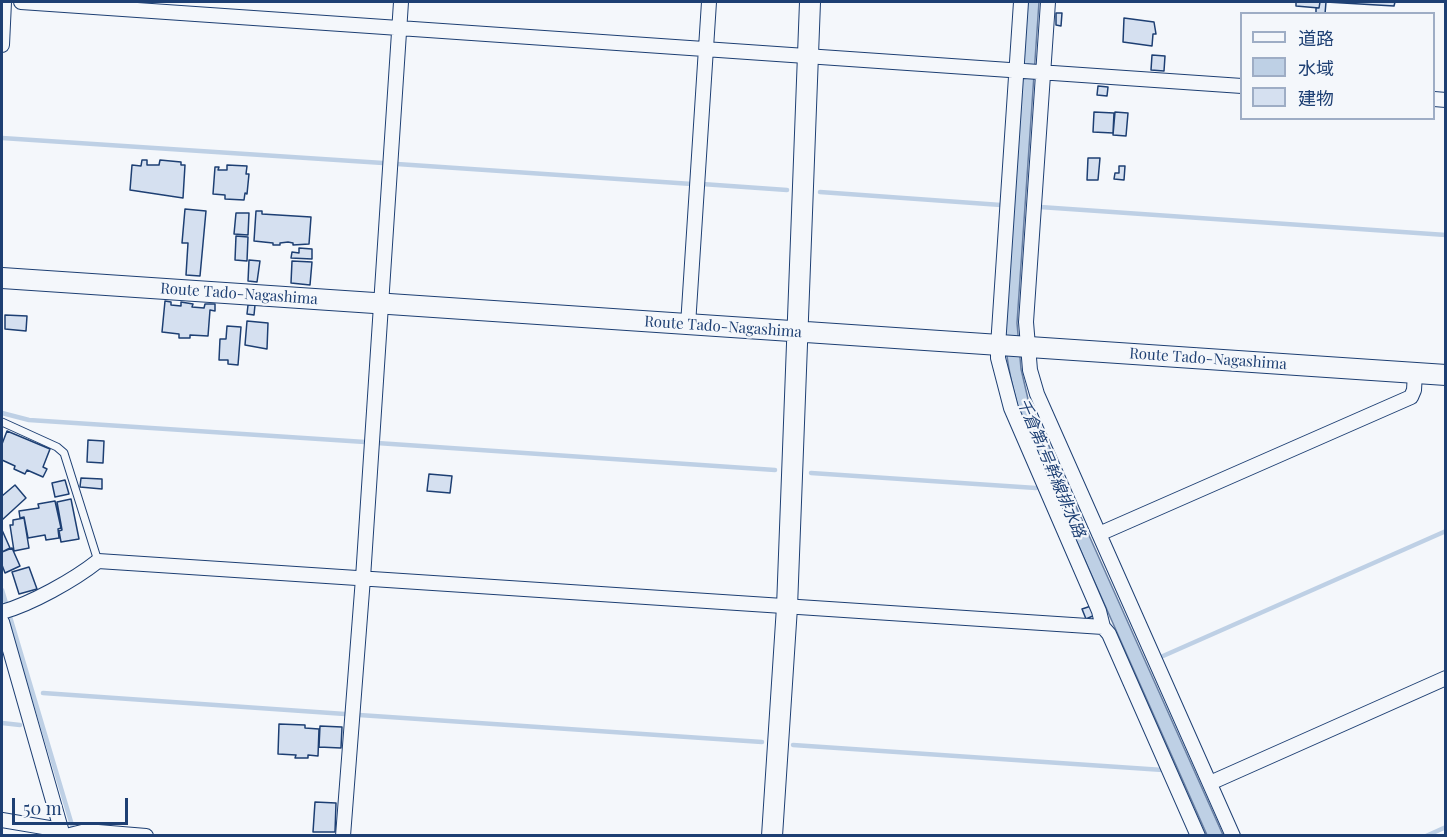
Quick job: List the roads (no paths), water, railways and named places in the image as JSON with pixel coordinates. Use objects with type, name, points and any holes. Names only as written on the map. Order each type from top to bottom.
[{"type":"main road","points":[[772,836],[787,607],[810,2]]},
{"type":"main road","name":"Route Tado-Nagashima","points":[[2,278],[1446,375]]},
{"type":"street","points":[[2,45],[4,2]]},
{"type":"street","points":[[21,2],[1240,86]]},
{"type":"street","points":[[343,836],[363,578],[401,2]]},
{"type":"street","points":[[688,325],[710,2]]},
{"type":"street","points":[[1021,2],[998,358],[1011,408],[1099,611],[1103,627],[1109,634],[1198,836]]},
{"type":"street","points":[[1048,2],[1041,73],[1026,322],[1026,347],[1030,370],[1037,394],[1233,836]]},
{"type":"street","points":[[1099,534],[1411,397],[1414,390],[1415,373]]},
{"type":"street","points":[[65,834],[2,620],[18,608],[85,571],[98,561],[1103,627]]},
{"type":"street","points":[[1210,783],[1446,678]]},
{"type":"street","points":[[2,820],[65,834],[86,831],[146,836]]},
{"type":"lane","points":[[2,422],[57,447],[64,453],[98,561]]},
{"type":"water","name":"千倉第1号幹線排水路","points":[[1027,2],[1039,2],[1017,323],[1021,369],[1028,399],[1223,835],[1207,835],[1020,414],[1014,392],[1007,358],[1004,323]]},
{"type":"waterway","points":[[2,138],[383,163]]},
{"type":"waterway","points":[[397,164],[692,184]]},
{"type":"waterway","points":[[702,184],[787,190]]},
{"type":"waterway","points":[[820,192],[1001,205]]},
{"type":"waterway","points":[[1040,207],[1446,235]]},
{"type":"waterway","points":[[2,413],[29,420],[365,442]]},
{"type":"waterway","points":[[377,443],[775,470]]},
{"type":"waterway","points":[[811,473],[1036,488]]},
{"type":"waterway","points":[[1163,656],[1446,531]]},
{"type":"waterway","points":[[2,590],[74,832]]},
{"type":"waterway","points":[[43,693],[345,714]]},
{"type":"waterway","points":[[359,715],[762,742]]},
{"type":"waterway","points":[[2,723],[20,725]]},
{"type":"waterway","points":[[793,745],[1163,770]]},
{"type":"waterway","points":[[1426,836],[1446,827]]}]
